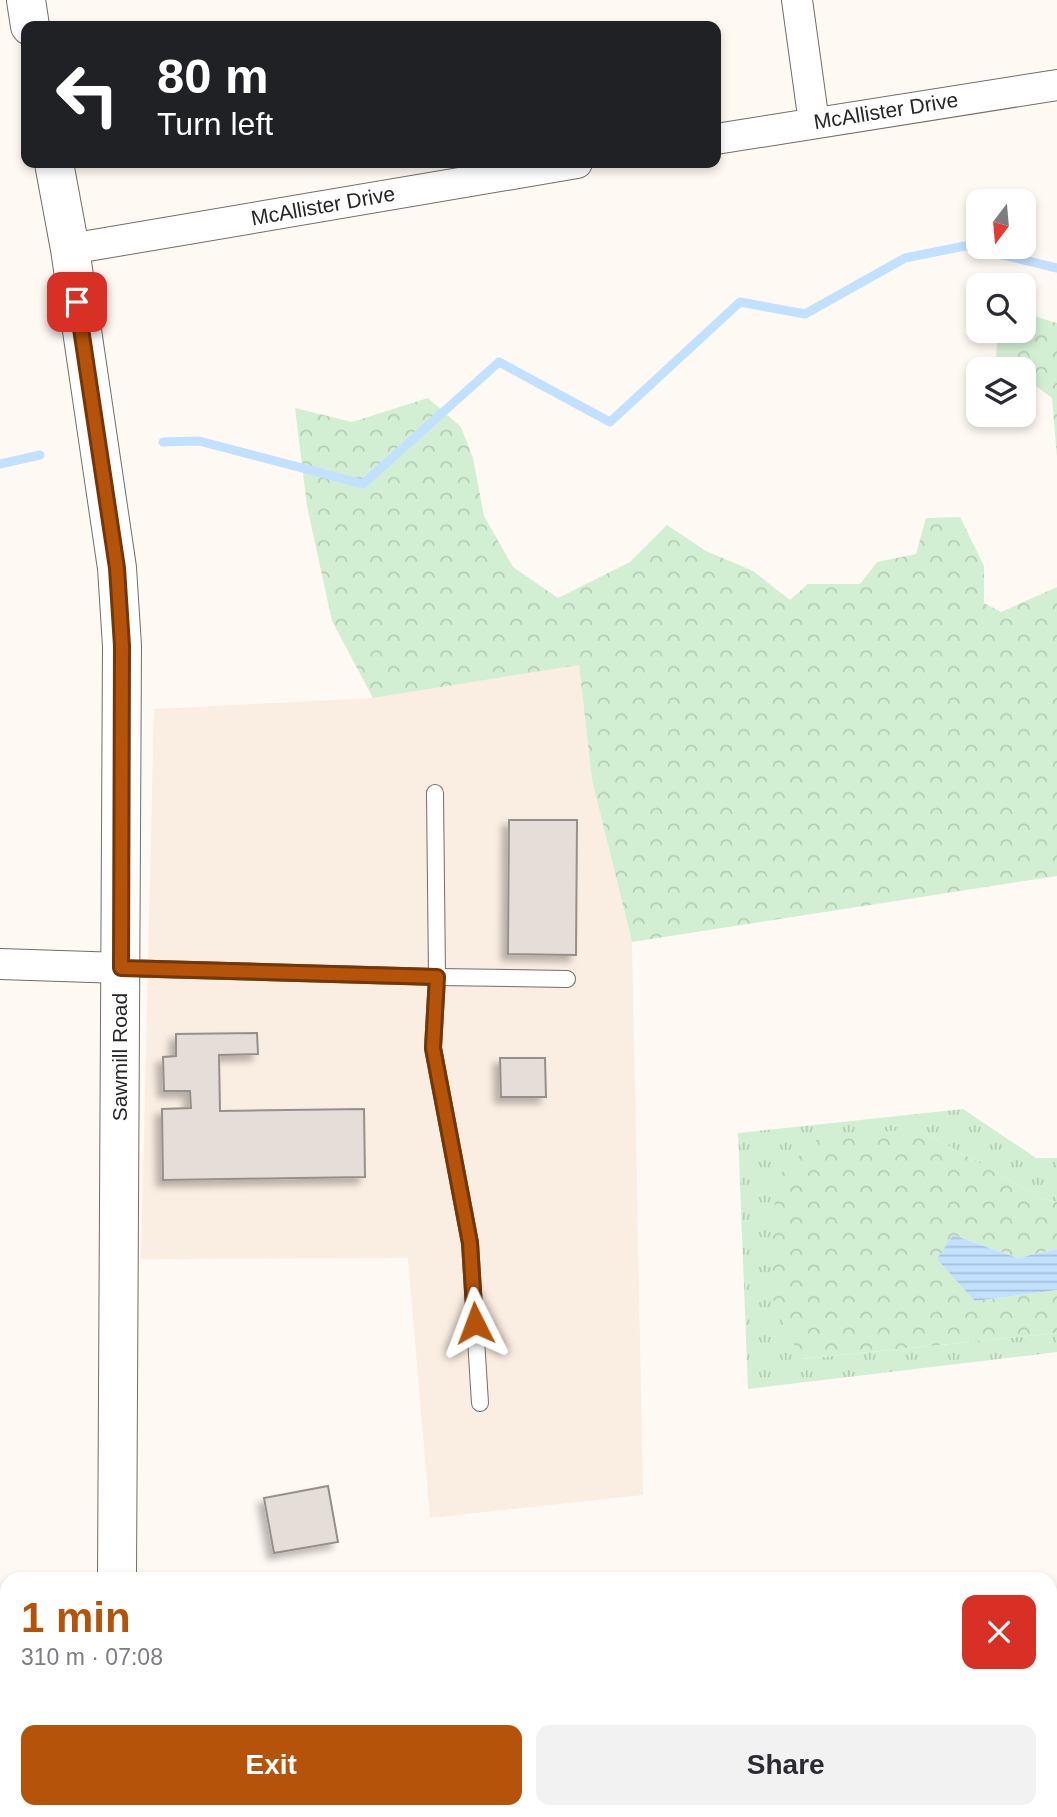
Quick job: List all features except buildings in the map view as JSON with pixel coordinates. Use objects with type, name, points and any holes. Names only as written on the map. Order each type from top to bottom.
[{"type":"main road","points":[[26,0],[29,21]]},
{"type":"main road","name":"Sawmill Road","points":[[55,168],[117,568],[122,646],[117,1572]]},
{"type":"street","points":[[797,0],[814,123]]},
{"type":"street","name":"McAllister Drive","points":[[721,138],[1057,85]]},
{"type":"street","name":"McAllister Drive","points":[[69,249],[547,168]]},
{"type":"street","points":[[0,964],[121,968]]},
{"type":"lane","points":[[435,793],[437,977],[433,1048],[470,1243],[480,1403]]},
{"type":"lane","points":[[121,968],[567,979]]},
{"type":"shaded area","points":[[579,665],[592,780],[632,942],[643,1495],[430,1518],[408,1258],[141,1259],[154,709],[373,698]]},
{"type":"green space","points":[[1036,317],[1057,323],[1057,457],[1052,398],[1036,386],[1036,357],[996,357],[997,343],[1036,343]]},
{"type":"green space","points":[[428,398],[461,427],[473,458],[484,516],[513,567],[558,598],[630,562],[667,525],[706,551],[753,571],[790,600],[808,584],[860,584],[877,562],[916,554],[926,518],[960,517],[984,566],[984,603],[1001,612],[1057,587],[1057,876],[632,942],[592,780],[579,665],[373,698],[332,621],[307,506],[295,408],[352,422]]},
{"type":"green space","points":[[963,1109],[1036,1158],[1057,1158],[1057,1202],[1043,1199],[916,1128],[802,1359],[1057,1333],[1057,1352],[748,1389],[738,1133]]},
{"type":"green space","points":[[916,1128],[1043,1199],[1057,1202],[1057,1249],[1018,1258],[953,1235],[975,1301],[1057,1290],[1057,1333],[801,1359],[770,1293],[776,1178],[816,1140]]},
{"type":"water","points":[[953,1235],[1018,1258],[1057,1249],[1057,1290],[975,1301],[937,1259]]},
{"type":"waterway","points":[[163,442],[199,441],[363,484],[499,362],[610,422],[740,302],[805,314],[905,258],[965,246],[1057,268]]},
{"type":"waterway","points":[[0,464],[40,455]]},
{"type":"route","points":[[77,302],[117,568],[122,646],[121,968],[437,977],[433,1048],[470,1243],[475,1323]]}]
